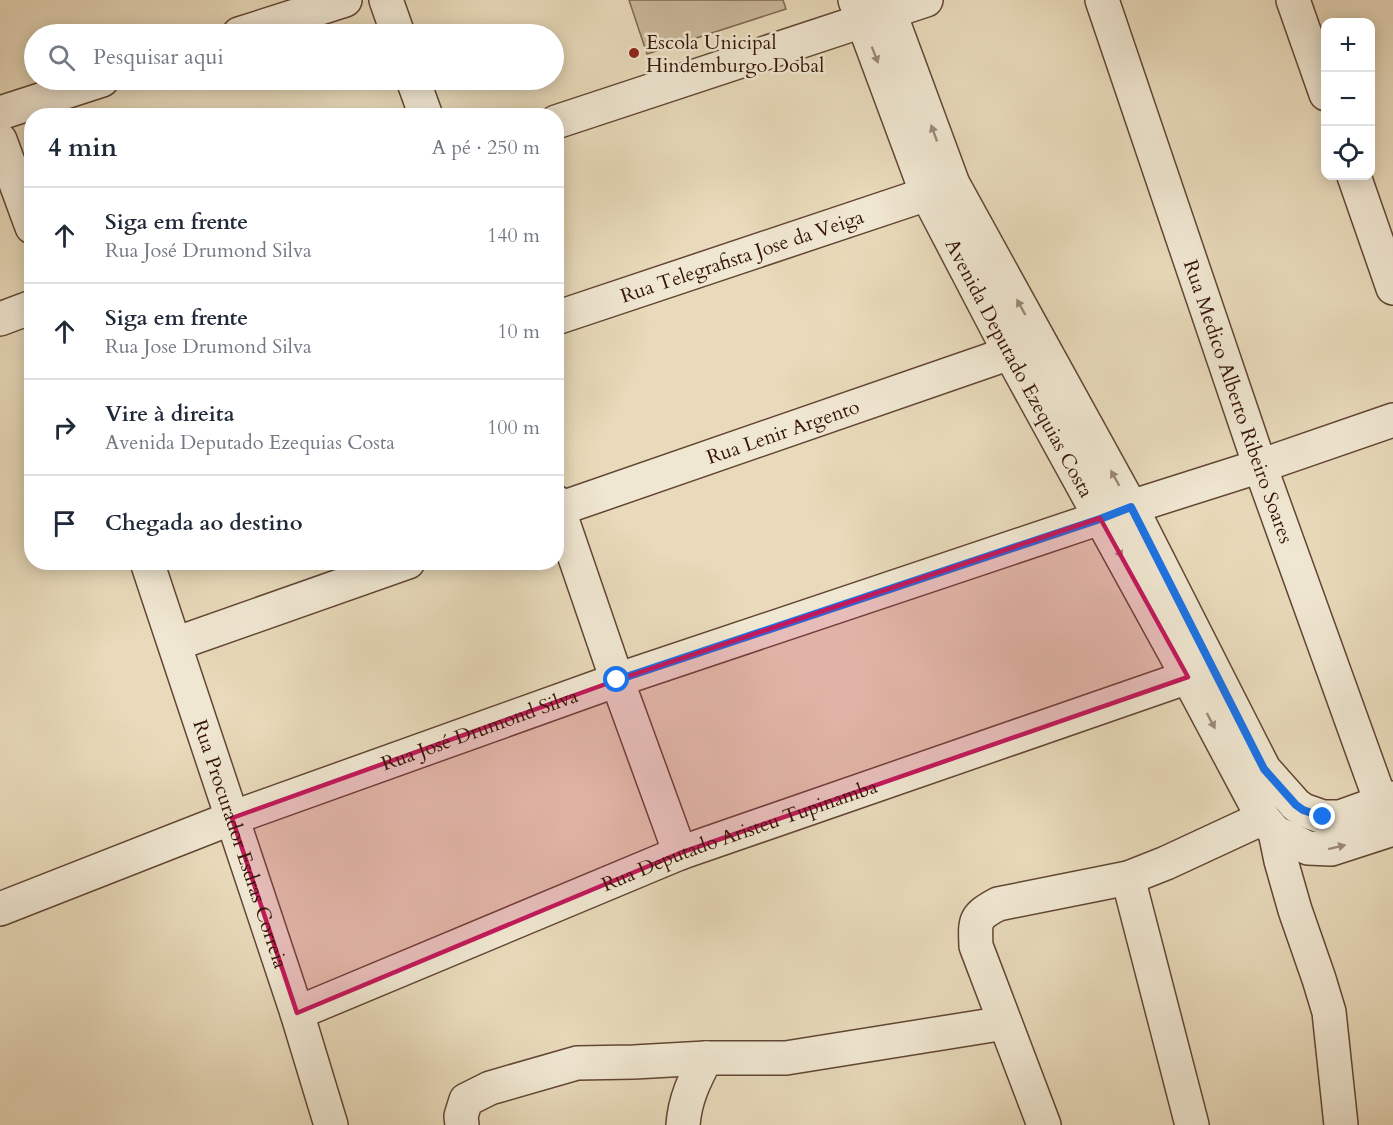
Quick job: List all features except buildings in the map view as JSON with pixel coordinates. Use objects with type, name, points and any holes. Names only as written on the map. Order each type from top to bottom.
[{"type":"street","points":[[270,24],[345,0]]},
{"type":"street","points":[[386,0],[394,24]]},
{"type":"street","points":[[564,119],[873,8],[926,0]]},
{"type":"street","name":"Rua Medico Alberto Ribeiro Soares","points":[[1102,0],[1260,466],[1389,810]]},
{"type":"street","points":[[1293,0],[1321,80]]},
{"type":"street","name":"Avenida Deputado Ezequias Costa","points":[[873,8],[927,194],[1010,353],[1269,825],[1329,1012],[1341,1125]]},
{"type":"street","name":"Avenida Deputado Ezequias Costa","points":[[873,8],[953,184],[1131,507],[1264,769],[1296,805],[1313,814],[1323,817],[1340,817],[1389,810]]},
{"type":"street","points":[[0,113],[71,90]]},
{"type":"street","points":[[417,90],[423,108]]},
{"type":"street","points":[[0,140],[24,205]]},
{"type":"street","points":[[1355,180],[1393,288]]},
{"type":"street","name":"Rua Telegrafista Jose da Veiga","points":[[564,315],[927,194]]},
{"type":"street","points":[[0,319],[24,310]]},
{"type":"street","name":"Rua Lenir Argento","points":[[564,505],[1010,353]]},
{"type":"street","name":"Rua José Drumond Silva","points":[[0,909],[232,818],[617,680],[1393,420]]},
{"type":"street","points":[[564,527],[680,853]]},
{"type":"street","name":"Rua Procurador Esdras Correia","points":[[150,570],[297,1013],[331,1125]]},
{"type":"street","points":[[175,644],[385,570]]},
{"type":"street","name":"Rua Deputado Aristeu Tupinamba","points":[[297,1013],[680,853],[1188,677]]},
{"type":"street","points":[[1044,1125],[976,946],[975,925],[983,912],[998,904],[1128,878],[1269,825],[1308,848],[1331,849],[1389,810]]},
{"type":"street","points":[[1128,878],[1192,1125]]},
{"type":"street","points":[[462,1125],[461,1116],[466,1100],[490,1088],[577,1063],[706,1058],[786,1058],[1005,1023]]},
{"type":"street","points":[[682,1125],[685,1107],[694,1081],[706,1058]]},
{"type":"highlighted area","points":[[1100,518],[1188,677],[680,853],[297,1013],[232,818],[617,680]]},
{"type":"shaded area","points":[[629,0],[783,0],[786,9],[647,54]]},
{"type":"place","name":"Escola Unicipal Hindemburgo Dobal","points":[[634,53]]},
{"type":"route","points":[[617,680],[1131,507],[1264,769],[1296,805],[1323,817]]}]
